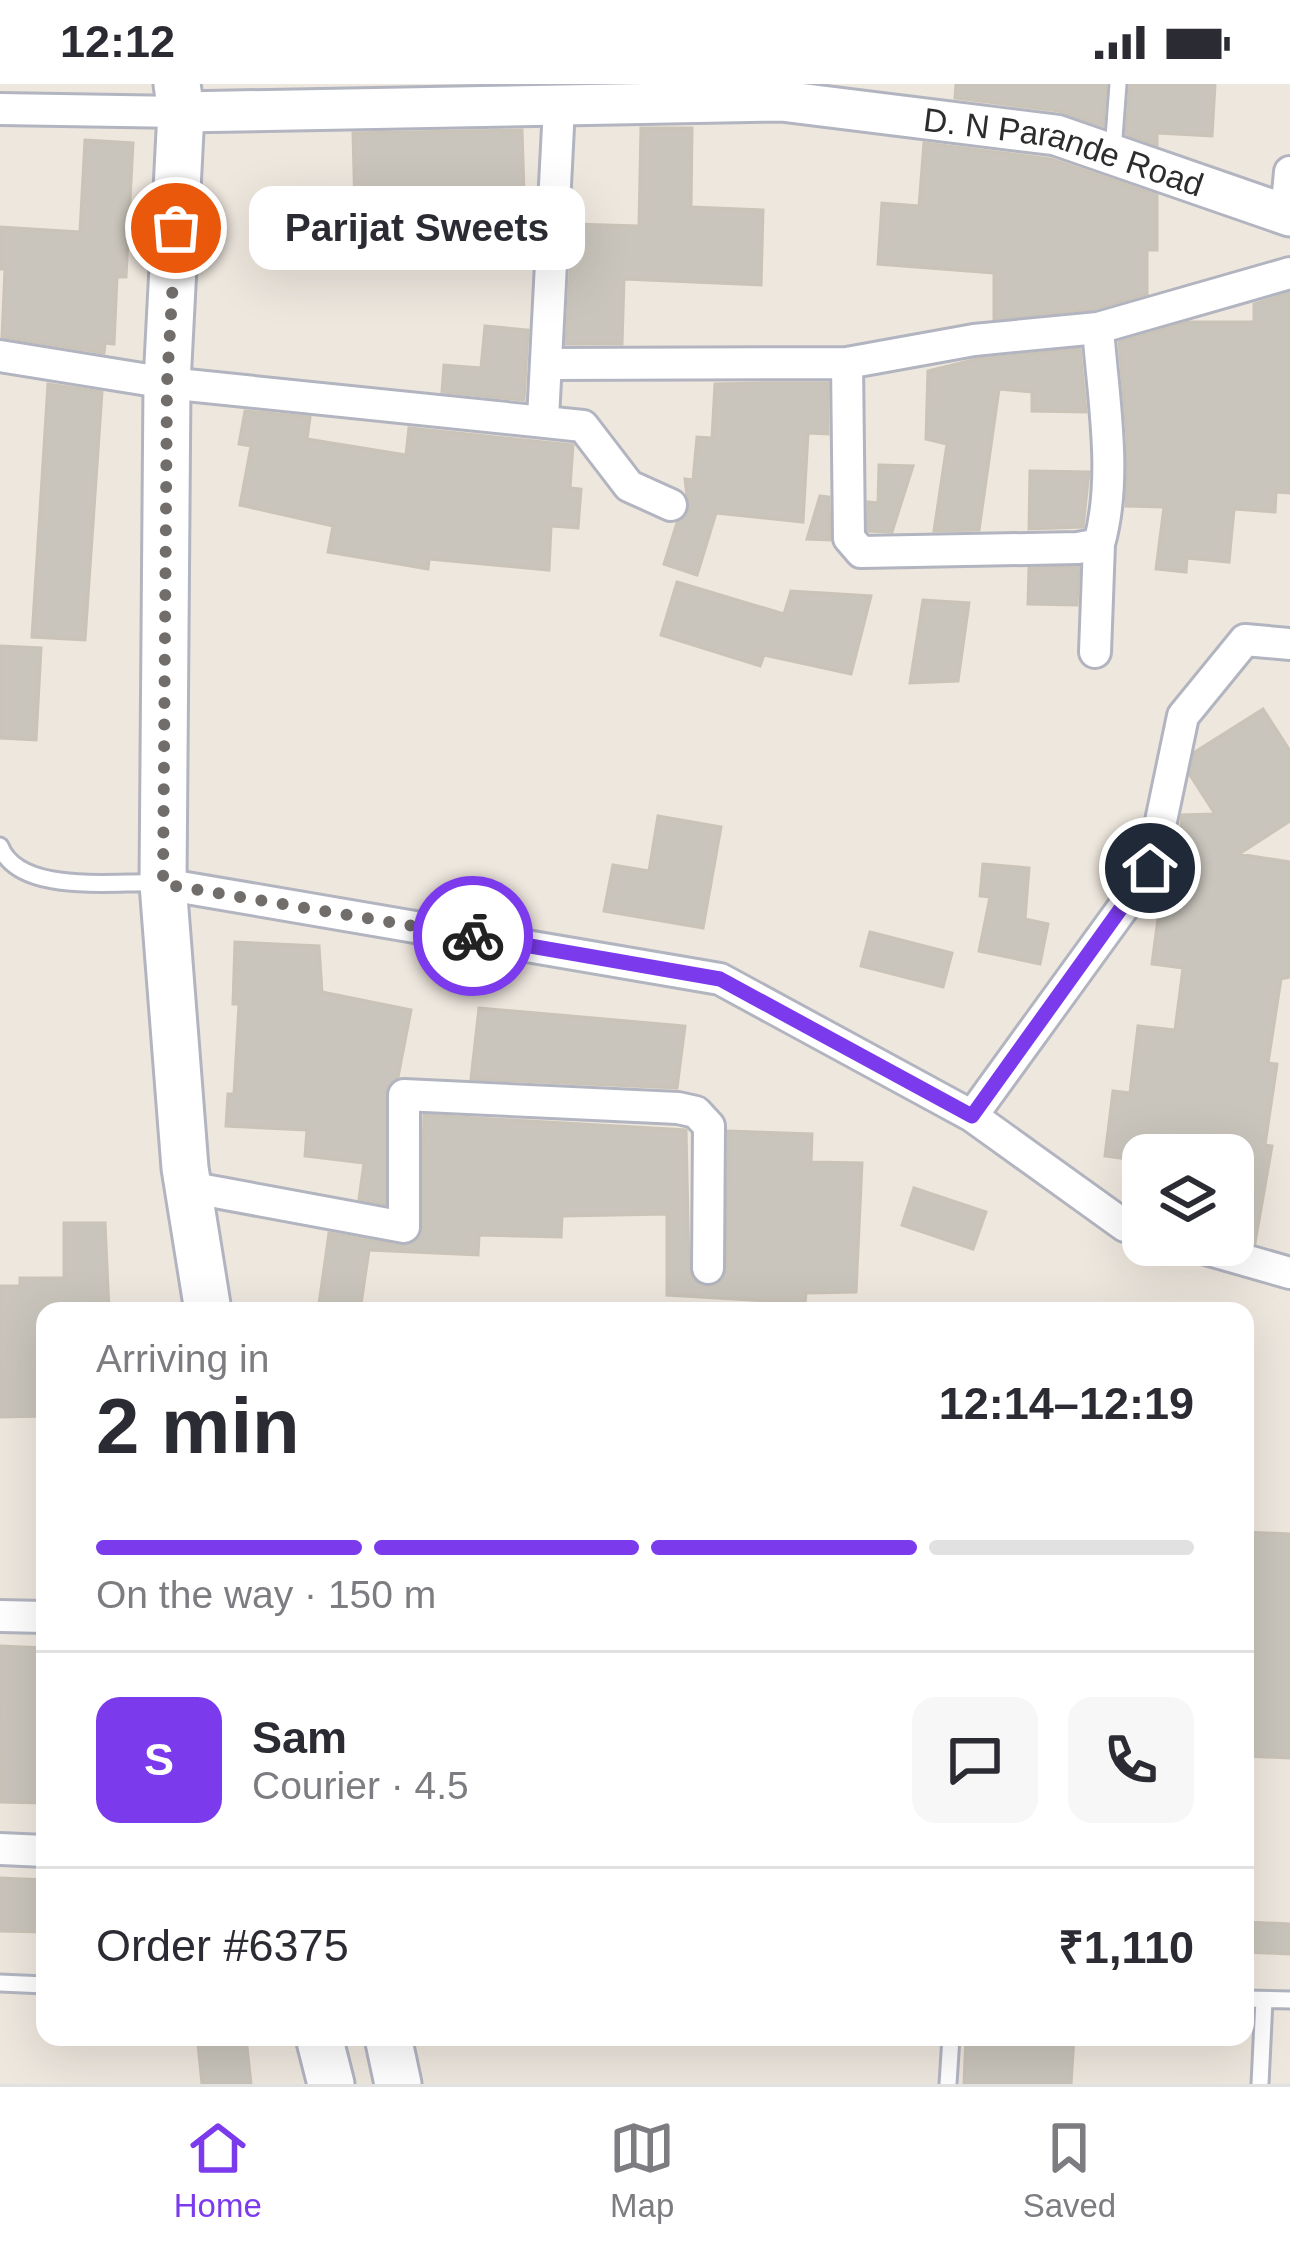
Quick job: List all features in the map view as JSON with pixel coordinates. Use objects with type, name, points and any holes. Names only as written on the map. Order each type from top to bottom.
[{"type":"main road","points":[[179,98],[167,383],[163,884],[188,1186],[207,1302]]},
{"type":"main road","points":[[321,2046],[331,2084]]},
{"type":"main road","points":[[390,2046],[398,2084]]},
{"type":"street","name":"D. N Parande Road","points":[[179,98],[560,107],[781,101],[1056,135],[1288,215]]},
{"type":"street","points":[[0,109],[179,98]]},
{"type":"street","points":[[543,419],[560,107]]},
{"type":"street","points":[[1288,215],[1290,172]]},
{"type":"street","points":[[549,364],[847,363],[974,340],[1098,328],[1290,273]]},
{"type":"street","points":[[1095,652],[1108,466],[1098,328]]},
{"type":"street","points":[[0,356],[167,383],[583,426],[629,486],[671,506]]},
{"type":"street","points":[[847,363],[849,538],[861,552],[1099,544]]},
{"type":"street","points":[[972,1116],[1150,868],[1183,716],[1245,640],[1290,644]]},
{"type":"street","points":[[163,884],[720,979],[972,1116],[1122,1224]]},
{"type":"street","points":[[188,1186],[404,1227],[404,1095],[679,1108],[696,1112],[710,1126],[708,1268]]},
{"type":"street","points":[[1254,1263],[1290,1273]]},
{"type":"street","points":[[0,1616],[36,1617]]},
{"type":"street","points":[[0,1849],[36,1851]]},
{"type":"lane","points":[[1113,154],[1118,84]]},
{"type":"lane","points":[[0,846],[16,869],[35,877],[163,884]]},
{"type":"lane","points":[[0,1983],[36,1985]]},
{"type":"lane","points":[[1254,1999],[1290,2000]]},
{"type":"lane","points":[[1260,2084],[1264,2000]]},
{"type":"lane","points":[[948,2084],[950,2046]]},
{"type":"building","points":[[956,84],[1106,84],[1103,126],[1059,111],[955,98]]},
{"type":"building","points":[[1130,84],[1215,84],[1212,136],[1157,133],[1157,145],[1126,134]]},
{"type":"building","points":[[641,128],[692,128],[691,207],[763,210],[761,285],[624,279],[622,344],[566,344],[573,224],[639,226]]},
{"type":"building","points":[[522,130],[524,195],[535,195],[533,224],[361,224],[360,257],[266,256],[267,208],[355,210],[353,133]]},
{"type":"building","points":[[85,140],[133,143],[126,277],[117,277],[114,344],[105,343],[104,353],[2,337],[5,269],[0,269],[0,227],[80,232]]},
{"type":"building","points":[[924,143],[1051,159],[1157,195],[1157,250],[1147,250],[1147,294],[1094,309],[994,319],[994,273],[878,264],[882,203],[919,206]]},
{"type":"building","points":[[1290,293],[1290,493],[1276,492],[1275,512],[1234,509],[1229,562],[1187,558],[1186,572],[1156,569],[1164,507],[1126,506],[1127,436],[1119,342],[1189,322],[1254,322],[1254,304]]},
{"type":"building","points":[[485,326],[528,330],[524,400],[442,392],[444,365],[481,368]]},
{"type":"building","points":[[1080,349],[1086,412],[1032,411],[1032,392],[999,389],[979,530],[934,531],[947,444],[926,439],[928,371],[977,359]]},
{"type":"building","points":[[828,383],[828,434],[808,433],[803,522],[716,513],[697,575],[664,564],[677,523],[689,512],[685,479],[693,480],[697,437],[712,438],[715,384]]},
{"type":"building","points":[[48,384],[102,392],[85,640],[32,637]]},
{"type":"building","points":[[245,411],[310,417],[307,439],[406,455],[409,428],[573,445],[570,488],[581,489],[578,528],[551,526],[549,570],[429,559],[428,569],[328,552],[333,526],[240,505],[251,446],[239,444]]},
{"type":"building","points":[[879,465],[913,466],[892,532],[868,531],[868,502],[878,503]]},
{"type":"building","points":[[1030,471],[1089,472],[1083,527],[1029,529]]},
{"type":"building","points":[[820,496],[829,497],[830,540],[807,539]]},
{"type":"building","points":[[1079,567],[1077,605],[1028,604],[1029,568]]},
{"type":"building","points":[[677,582],[784,614],[791,591],[871,596],[851,674],[764,655],[760,666],[661,635]]},
{"type":"building","points":[[923,600],[969,603],[958,681],[910,683]]},
{"type":"building","points":[[0,646],[41,648],[36,740],[0,738]]},
{"type":"building","points":[[1263,709],[1290,751],[1290,821],[1239,854],[1290,862],[1290,977],[1281,979],[1268,1063],[1277,1064],[1265,1145],[1272,1146],[1255,1243],[1254,1134],[1122,1134],[1122,1158],[1105,1156],[1113,1091],[1130,1093],[1138,1026],[1175,1030],[1183,968],[1152,964],[1159,911],[1176,885],[1182,815],[1215,814],[1190,775],[1195,752]]},
{"type":"building","points":[[658,816],[721,827],[703,928],[604,911],[613,865],[649,871]]},
{"type":"building","points":[[983,864],[1029,868],[1025,919],[1048,924],[1040,964],[979,951],[990,897],[980,896]]},
{"type":"building","points":[[870,932],[952,953],[943,987],[861,966]]},
{"type":"building","points":[[235,942],[319,946],[322,992],[411,1010],[398,1077],[385,1094],[385,1204],[359,1199],[364,1163],[305,1156],[307,1130],[226,1126],[228,1094],[234,1094],[239,1004],[233,1004]]},
{"type":"building","points":[[479,1008],[685,1026],[677,1088],[471,1079]]},
{"type":"building","points":[[424,1115],[686,1130],[689,1269],[692,1279],[707,1287],[719,1284],[727,1269],[728,1131],[812,1134],[811,1162],[862,1163],[856,1292],[806,1293],[805,1302],[667,1295],[667,1214],[562,1216],[561,1237],[479,1235],[478,1255],[369,1250],[361,1302],[319,1302],[329,1233],[402,1246],[421,1237]]},
{"type":"building","points":[[914,1188],[986,1212],[973,1249],[902,1225]]},
{"type":"building","points":[[64,1223],[105,1223],[109,1302],[36,1302],[36,1416],[0,1417],[0,1286],[20,1286],[20,1278],[64,1278]]},
{"type":"building","points":[[1254,1532],[1290,1534],[1290,1758],[1254,1756]]},
{"type":"building","points":[[0,1646],[36,1648],[36,1803],[1,1802]]},
{"type":"building","points":[[0,1878],[36,1880],[36,1932],[0,1931]]},
{"type":"building","points":[[1254,1922],[1290,1924],[1290,1954],[1254,1952]]},
{"type":"building","points":[[198,2046],[247,2046],[251,2084],[202,2084]]},
{"type":"building","points":[[966,2046],[1073,2046],[1071,2084],[964,2084]]},
{"type":"way so far","points":[[176,228],[167,383],[163,884],[473,936]]},
{"type":"place","name":"Parijat Sweets","points":[[176,228]]},
{"type":"route","points":[[473,936],[720,979],[972,1116],[1104,939],[1150,868]]}]
